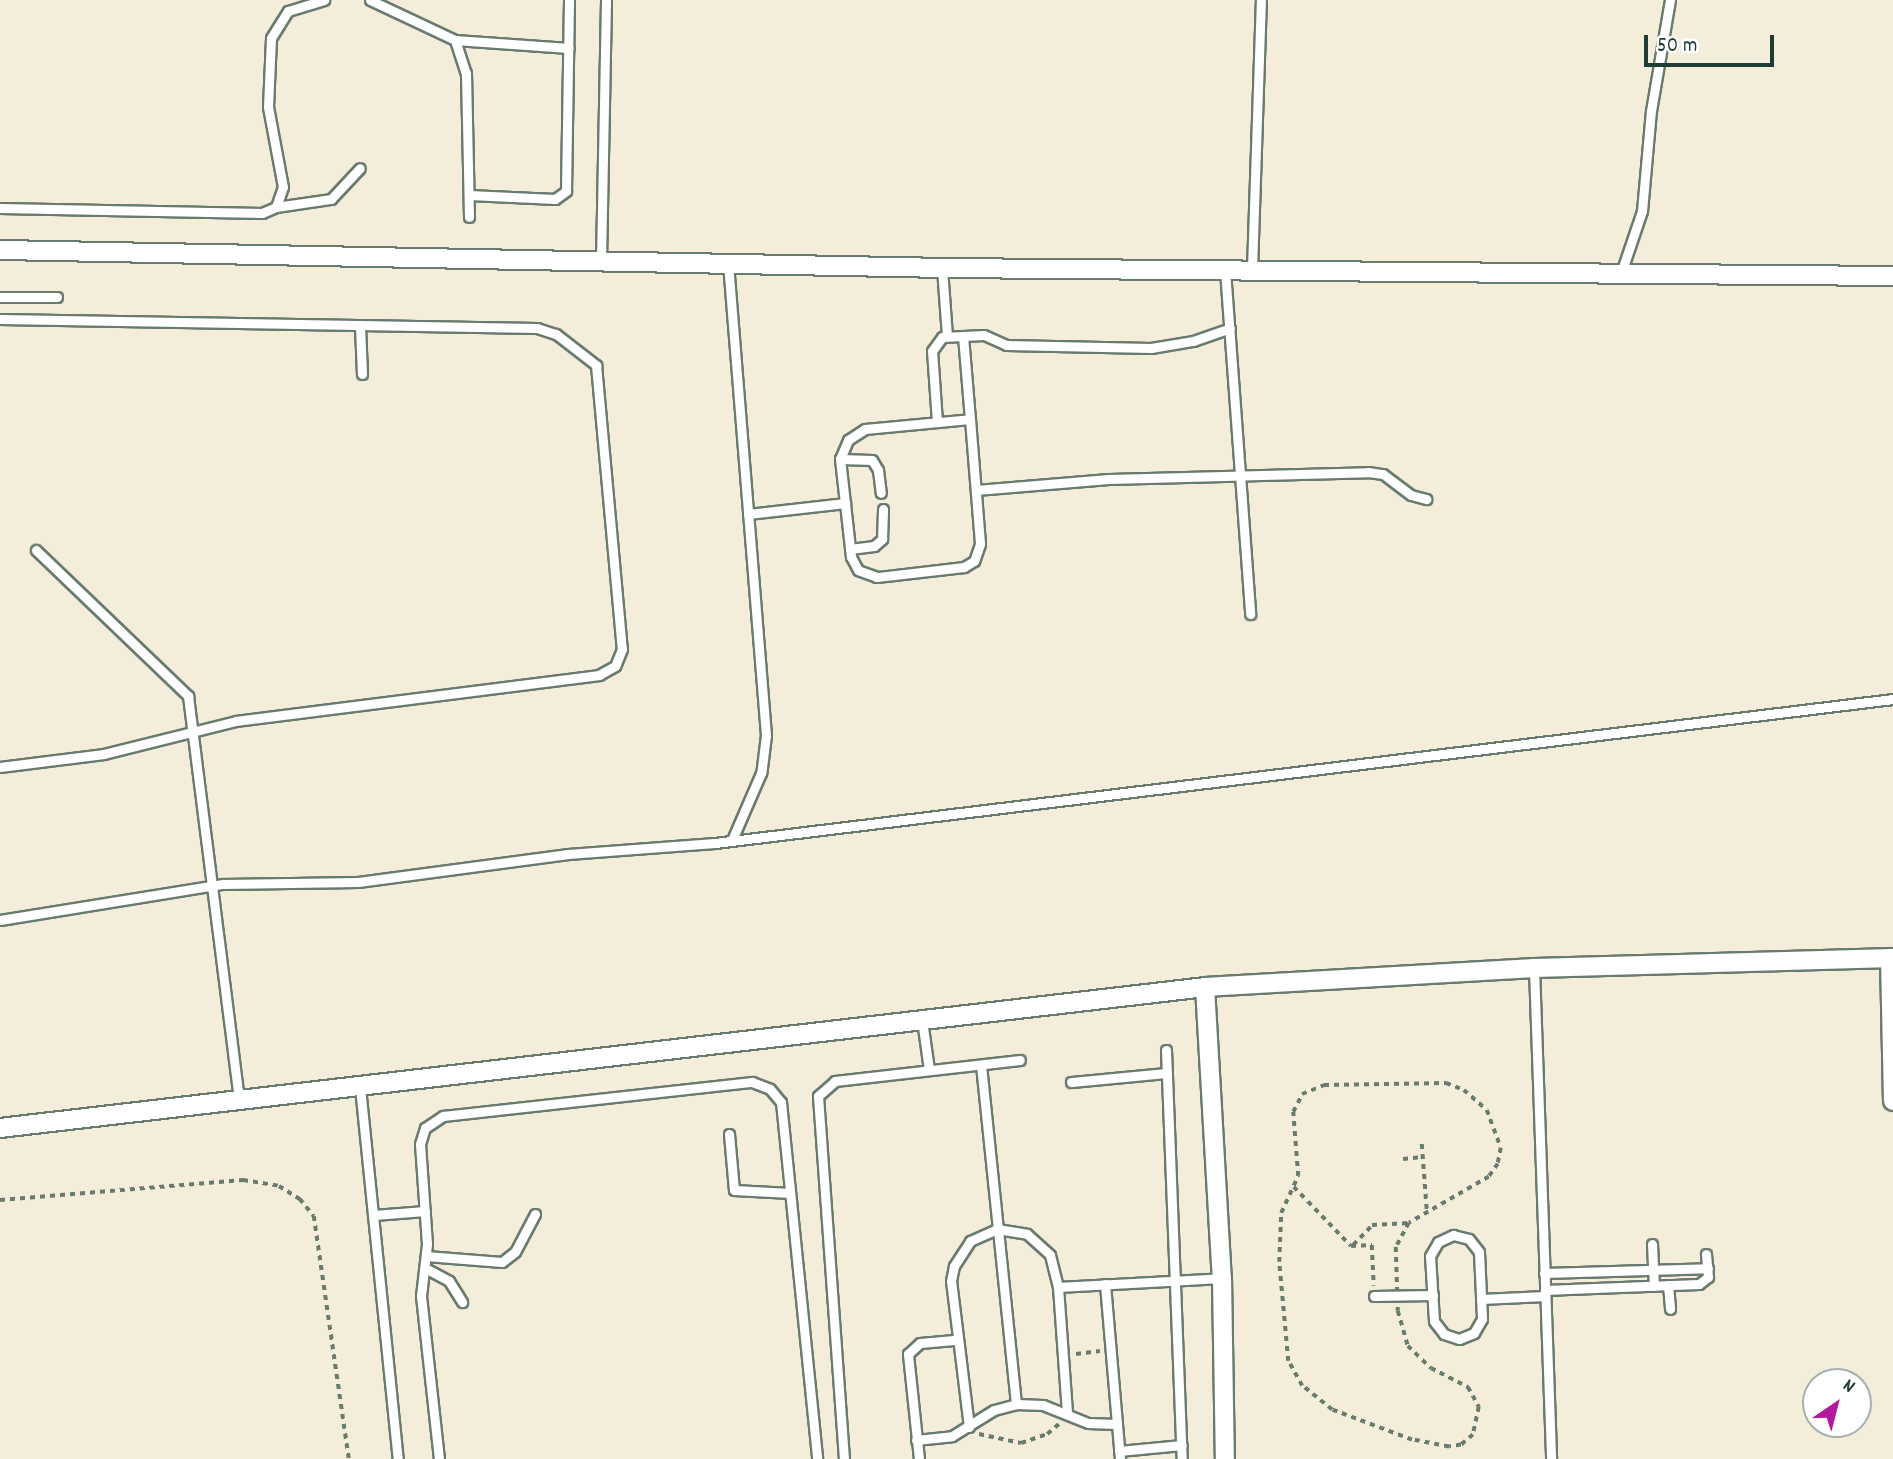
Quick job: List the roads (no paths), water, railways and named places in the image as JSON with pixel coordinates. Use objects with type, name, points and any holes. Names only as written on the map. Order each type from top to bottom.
[{"type":"street","points":[[0,250],[942,268],[1893,276]]},
{"type":"street","points":[[0,1128],[1205,986],[1534,968],[1891,958],[1893,1101]]},
{"type":"street","points":[[1205,986],[1222,1278],[1225,1459]]},
{"type":"lane","points":[[276,207],[283,187],[268,107],[271,37],[288,11],[324,0]]},
{"type":"lane","points":[[370,0],[454,40],[569,48]]},
{"type":"lane","points":[[469,195],[555,199],[564,195],[568,186],[569,0]]},
{"type":"lane","points":[[601,261],[606,0]]},
{"type":"lane","points":[[1252,269],[1261,0]]},
{"type":"lane","points":[[1620,273],[1642,211],[1651,111],[1670,0]]},
{"type":"lane","points":[[454,40],[466,73],[470,217]]},
{"type":"lane","points":[[0,208],[262,213],[276,207],[331,198],[360,168]]},
{"type":"lane","points":[[728,263],[766,735],[755,789],[732,840]]},
{"type":"lane","points":[[942,268],[947,336]]},
{"type":"lane","points":[[1225,269],[1242,474],[1250,614]]},
{"type":"lane","points":[[0,297],[57,298]]},
{"type":"lane","points":[[0,318],[537,328],[556,334],[593,361],[621,656],[610,671],[599,675],[236,720],[103,754],[0,767]]},
{"type":"lane","points":[[360,326],[362,374]]},
{"type":"lane","points":[[937,422],[932,351],[938,339],[947,336],[984,335],[1006,345],[1151,348],[1194,341],[1230,328]]},
{"type":"lane","points":[[963,336],[970,419],[976,491],[980,550],[964,568],[870,576],[853,564],[840,459],[844,445],[859,432],[970,419]]},
{"type":"lane","points":[[840,459],[872,460],[878,470],[881,493]]},
{"type":"lane","points":[[976,491],[1109,479],[1376,472],[1426,499]]},
{"type":"lane","points":[[748,514],[845,503]]},
{"type":"lane","points":[[850,549],[874,546],[882,539],[883,509]]},
{"type":"lane","points":[[36,550],[181,685],[190,702],[239,1100]]},
{"type":"lane","points":[[0,920],[212,886],[358,882],[568,854],[732,840],[1893,699]]},
{"type":"lane","points":[[1534,968],[1551,1459]]},
{"type":"lane","points":[[921,1018],[929,1070]]},
{"type":"lane","points":[[1166,1050],[1182,1459]]},
{"type":"lane","points":[[844,1459],[816,1103],[822,1089],[835,1081],[1020,1060]]},
{"type":"lane","points":[[981,1065],[1016,1404]]},
{"type":"lane","points":[[1072,1082],[1167,1073]]},
{"type":"lane","points":[[439,1459],[422,1310],[426,1256],[421,1139],[438,1118],[752,1082],[770,1089],[781,1102],[817,1459]]},
{"type":"lane","points":[[360,1087],[398,1459]]},
{"type":"lane","points":[[729,1134],[734,1190],[790,1193]]},
{"type":"lane","points":[[374,1215],[425,1211]]},
{"type":"lane","points":[[426,1256],[502,1262],[515,1252],[535,1214]]},
{"type":"lane","points":[[969,1427],[957,1340],[954,1266],[970,1241],[998,1229],[1020,1232],[1040,1243],[1050,1255],[1058,1287],[1067,1415]]},
{"type":"lane","points":[[1453,1235],[1469,1239],[1479,1252],[1481,1299],[1479,1326],[1460,1339],[1438,1329],[1430,1256],[1438,1242],[1453,1235]]},
{"type":"lane","points":[[1652,1244],[1654,1286]]},
{"type":"lane","points":[[1481,1299],[1703,1283],[1708,1268],[1706,1254]]},
{"type":"lane","points":[[425,1268],[449,1281],[462,1302]]},
{"type":"lane","points":[[1544,1273],[1708,1268]]},
{"type":"lane","points":[[1058,1287],[1222,1278]]},
{"type":"lane","points":[[1105,1284],[1119,1455],[1182,1445]]},
{"type":"lane","points":[[1668,1285],[1670,1309]]},
{"type":"lane","points":[[1374,1296],[1433,1295]]},
{"type":"lane","points":[[919,1459],[908,1354],[920,1343],[957,1340]]},
{"type":"lane","points":[[916,1440],[952,1436],[994,1410],[1016,1404],[1043,1405],[1088,1423],[1116,1424]]}]
